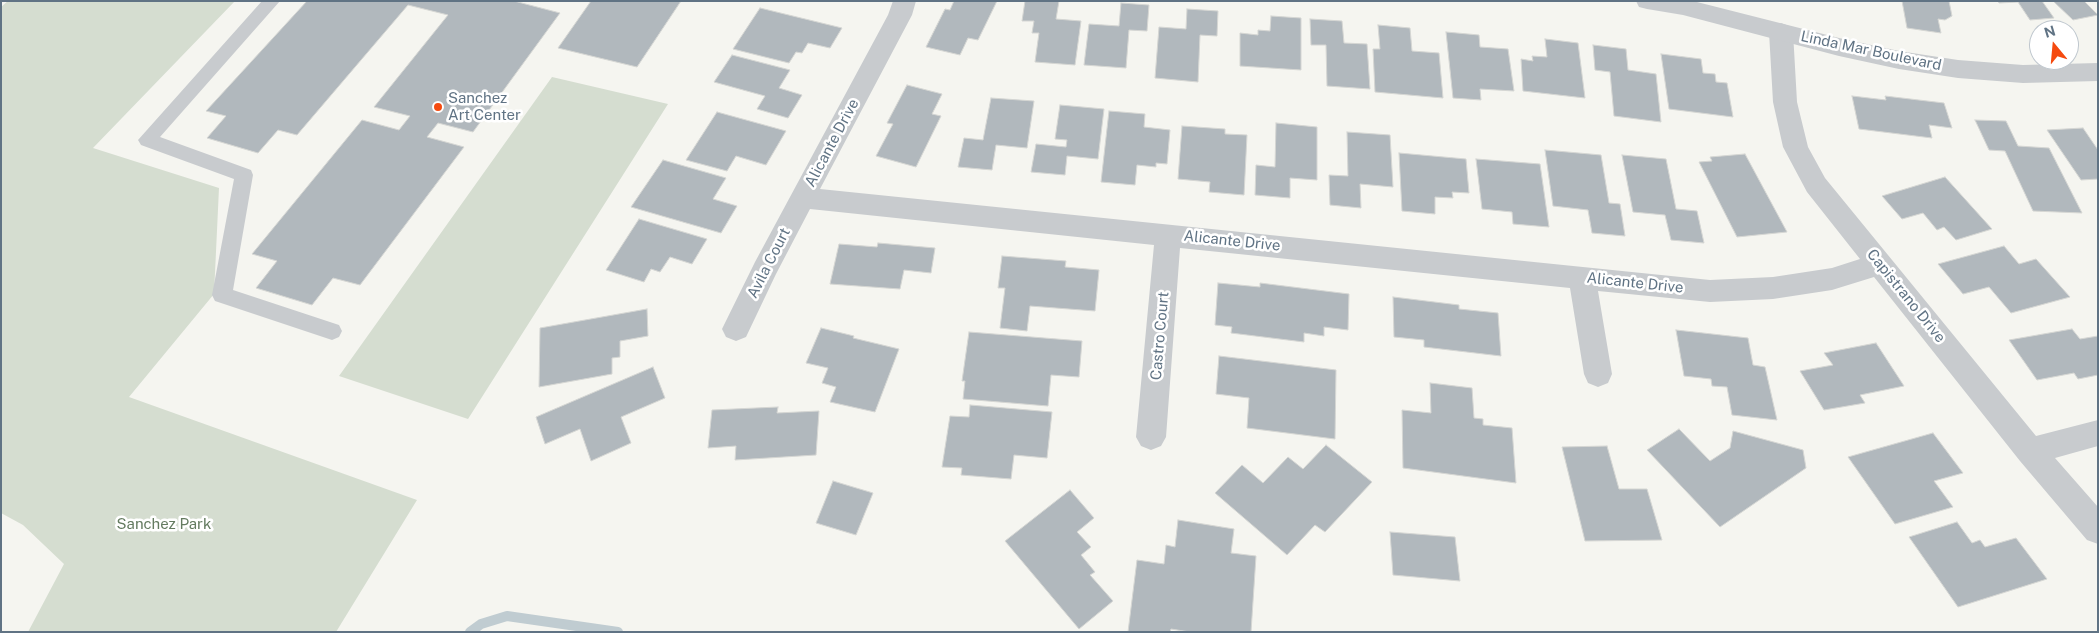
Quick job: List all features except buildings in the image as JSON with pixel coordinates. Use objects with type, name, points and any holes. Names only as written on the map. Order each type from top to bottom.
[{"type":"street","name":"Alicante Drive","points":[[905,1],[802,198],[1710,291],[1793,285],[1832,279],[1881,264]]},
{"type":"street","name":"Linda Mar Boulevard","points":[[1647,1],[1683,7],[1898,60],[1958,69],[2023,74],[2098,72]]},
{"type":"street","name":"Capistrano Drive","points":[[1781,32],[1785,102],[1796,147],[1816,185],[2030,452],[2098,530]]},
{"type":"street","name":"Avila Court","points":[[736,329],[802,198]]},
{"type":"street","name":"Castro Court","points":[[1151,438],[1168,235]]},
{"type":"street","points":[[1582,278],[1598,374]]},
{"type":"street","points":[[2030,452],[2098,433]]},
{"type":"lane","points":[[272,1],[147,140],[244,175],[222,295],[332,331]]},
{"type":"green space","name":"Sanchez Park","points":[[8,1],[235,1],[93,148],[219,188],[214,294],[129,397],[417,500],[336,632],[28,632],[64,564],[23,525],[1,513],[1,7]]},
{"type":"green space","points":[[552,77],[668,104],[468,419],[339,376]]},
{"type":"waterway","points":[[470,632],[481,624],[507,616],[618,632]]},
{"type":"place","name":"Sanchez Art Center","points":[[438,107]]}]
